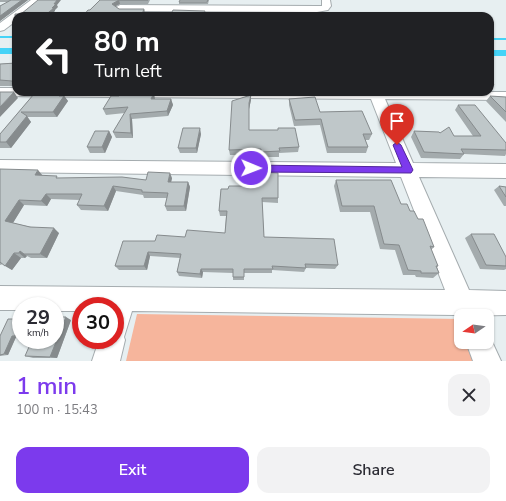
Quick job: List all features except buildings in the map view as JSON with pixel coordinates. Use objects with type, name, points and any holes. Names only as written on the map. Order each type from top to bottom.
[{"type":"street","points":[[21,12],[37,0]]},
{"type":"street","points":[[117,12],[126,0]]},
{"type":"street","points":[[120,8],[325,4]]},
{"type":"street","points":[[0,28],[12,19]]},
{"type":"street","points":[[0,92],[12,92]]},
{"type":"street","points":[[376,96],[465,309]]},
{"type":"street","points":[[494,96],[506,96]]},
{"type":"street","points":[[0,166],[506,171]]},
{"type":"street","points":[[0,298],[72,299]]},
{"type":"street","points":[[124,300],[454,310]]},
{"type":"street","points":[[471,309],[506,303]]},
{"type":"street","points":[[106,361],[109,349]]},
{"type":"street","points":[[482,349],[487,361]]},
{"type":"shaded area","points":[[137,314],[454,319],[454,349],[481,349],[486,361],[126,361]]},
{"type":"waterway","points":[[0,37],[12,37]]},
{"type":"waterway","points":[[494,39],[506,39]]},
{"type":"waterway","points":[[0,51],[12,51]]},
{"type":"waterway","points":[[494,53],[506,53]]},
{"type":"route","points":[[251,168],[408,170],[397,145]]}]
